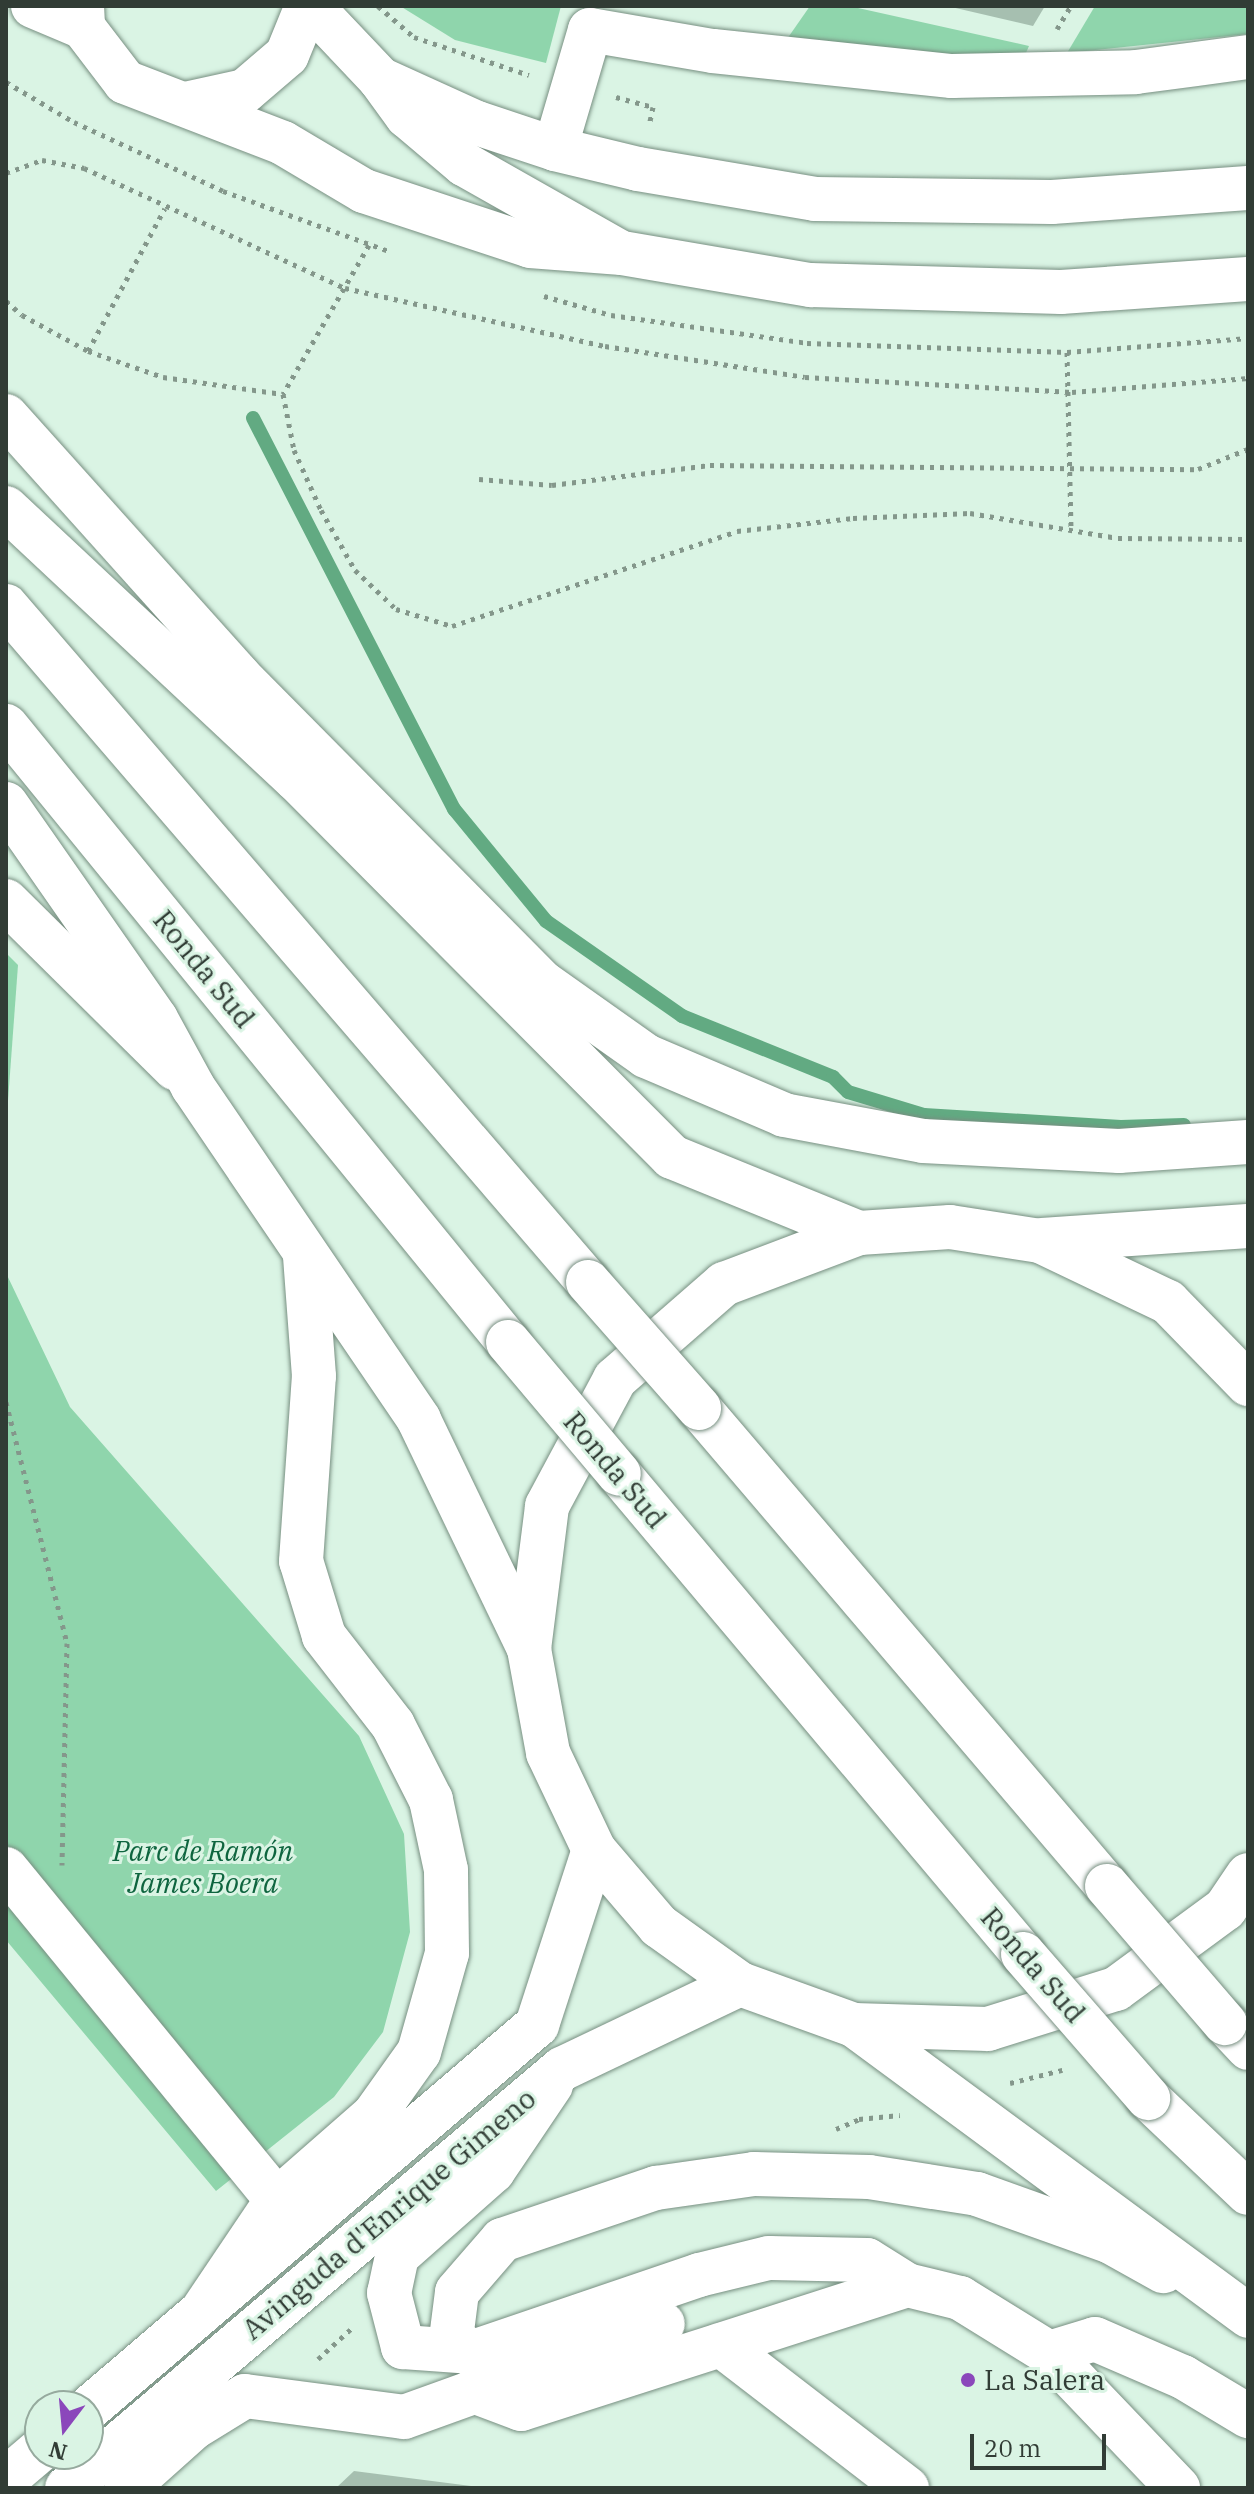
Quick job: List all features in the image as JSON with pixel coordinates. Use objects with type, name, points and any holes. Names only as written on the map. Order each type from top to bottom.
[{"type":"main road","points":[[33,6],[82,17],[125,82],[190,103],[283,143],[364,191],[437,219],[530,246],[622,253],[810,285],[1061,292],[1248,279]]},
{"type":"main road","points":[[190,103],[245,91],[287,55],[309,6],[380,79],[407,116],[464,164],[622,253]]},
{"type":"main road","points":[[555,149],[590,30],[713,51],[952,76],[1136,72],[1248,57]]},
{"type":"main road","points":[[380,79],[477,123],[555,149],[638,169],[815,199],[1052,202],[1248,188]]},
{"type":"main road","points":[[6,416],[239,676],[543,983],[646,1056],[784,1115],[923,1141],[1119,1151],[1248,1142]]},
{"type":"main road","points":[[6,449],[296,779]]},
{"type":"main road","points":[[6,508],[296,779],[672,1157],[859,1233]]},
{"type":"main road","points":[[6,606],[906,1648],[1236,2036]]},
{"type":"main road","name":"Ronda Sud","points":[[6,726],[508,1342],[1023,1954],[1148,2098],[1248,2193]]},
{"type":"main road","points":[[6,804],[156,1019],[193,1087],[419,1420],[529,1649],[548,1753],[594,1850],[659,1926],[740,1984],[854,2025],[1248,2318]]},
{"type":"main road","points":[[6,901],[193,1087]]},
{"type":"main road","points":[[529,1649],[547,1506],[615,1379],[724,1284],[859,1233],[950,1227],[1040,1241],[1248,1226]]},
{"type":"main road","points":[[1040,1241],[1168,1302],[1248,1384]]},
{"type":"main road","points":[[202,2311],[277,2200],[374,2115],[419,2052],[447,1953],[446,1870],[431,1800],[393,1725],[324,1636],[301,1561],[314,1376],[305,1254]]},
{"type":"main road","name":"Avinguda d'Enrique Gimeno","points":[[104,2395],[537,2025],[594,1850]]},
{"type":"main road","points":[[6,1869],[277,2200]]},
{"type":"main road","points":[[854,2025],[988,2029],[1116,1989],[1225,1909],[1248,1875]]},
{"type":"main road","name":"Avinguda d'Enrique Gimeno","points":[[67,2488],[562,2069],[740,1984]]},
{"type":"main road","points":[[562,2069],[493,2171],[397,2256],[389,2293],[403,2347],[473,2371],[663,2324]]},
{"type":"main road","points":[[907,2285],[521,2409],[473,2371],[451,2339],[457,2292],[502,2240],[656,2188],[754,2174],[869,2177],[977,2194],[1111,2242],[1248,2318]]},
{"type":"main road","points":[[126,2488],[193,2428],[245,2396],[404,2417],[473,2371],[699,2275],[769,2258],[867,2260],[907,2285],[960,2298],[1049,2353],[1178,2488]]},
{"type":"main road","points":[[1049,2353],[1095,2339],[1183,2377],[1248,2416]]},
{"type":"main road","points":[[721,2345],[907,2488]]},
{"type":"main road","points":[[6,2479],[24,2464]]},
{"type":"path","points":[[6,173],[42,160],[84,168],[165,208],[345,288],[605,346],[805,377],[1072,392],[1248,378]]},
{"type":"path","points":[[88,351],[165,208]]},
{"type":"path","points":[[369,245],[283,394],[294,450],[355,570],[396,609],[452,626],[737,531],[970,513],[1118,538],[1248,539]]},
{"type":"path","points":[[6,301],[22,315],[88,351],[163,377],[283,394]]},
{"type":"path","points":[[1067,352],[1072,392],[1071,529]]},
{"type":"path","points":[[479,479],[552,485],[710,465],[1198,469],[1248,449]]},
{"type":"path","points":[[6,1402],[67,1643],[61,1936]]},
{"type":"green space","points":[[400,6],[561,6],[546,63],[455,40]]},
{"type":"green space","points":[[810,6],[849,6],[1029,46],[1025,55],[971,56],[787,39]]},
{"type":"green space","points":[[1095,6],[1248,6],[1248,34],[1067,53]]},
{"type":"green space","points":[[6,953],[18,965],[6,1128]]},
{"type":"green space","name":"Parc de Ramón James Boera","points":[[6,1273],[70,1407],[359,1736],[404,1834],[410,1932],[383,2032],[334,2097],[216,2191],[6,1940]]},
{"type":"building","points":[[947,6],[1045,6],[1033,26]]},
{"type":"building","points":[[354,2471],[471,2486],[471,2488],[336,2488]]},
{"type":"waterway","points":[[253,418],[454,809],[546,921],[682,1016],[833,1077],[848,1092],[924,1115],[1121,1127],[1184,1125]]},
{"type":"place","name":"La Salera","points":[[968,2380]]}]
